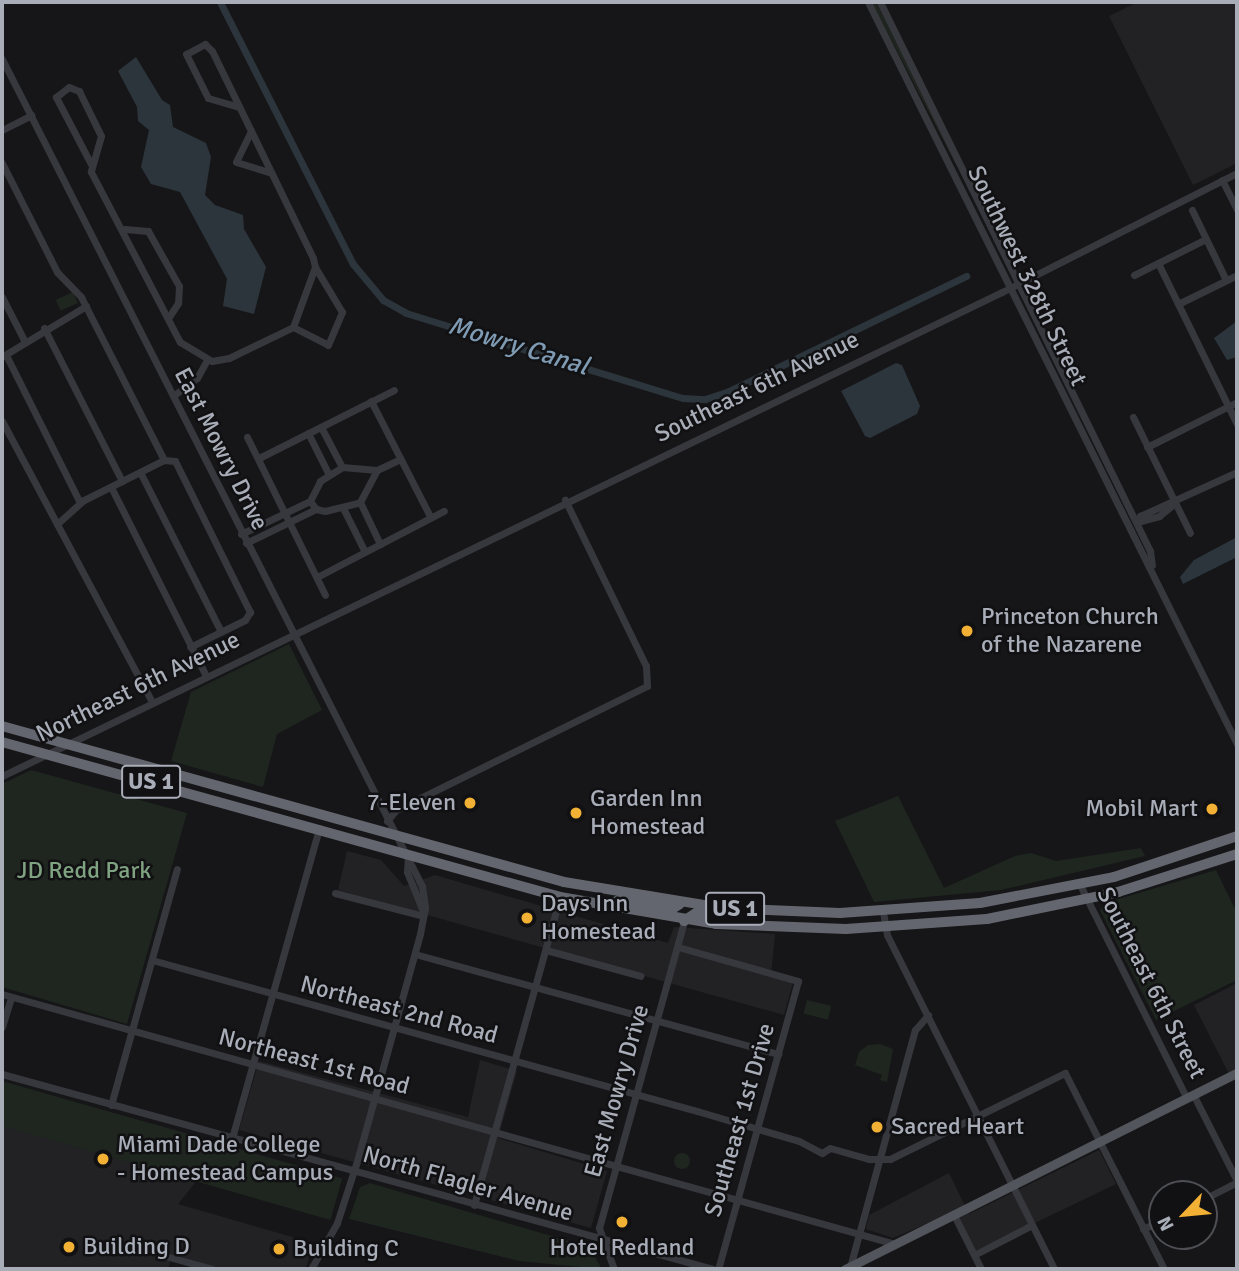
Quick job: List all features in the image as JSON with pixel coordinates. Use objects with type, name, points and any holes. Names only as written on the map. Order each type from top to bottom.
[{"type":"highway","name":"US 1","points":[[2,726],[564,882],[681,904],[760,911],[883,912],[980,903],[1080,885],[1237,836]]},
{"type":"highway","name":"US 1","points":[[2,742],[560,897],[684,920],[785,929],[885,928],[988,919],[1088,900],[1237,854]]},
{"type":"highway","points":[[604,907],[619,900],[672,909],[681,904]]},
{"type":"highway","points":[[684,920],[696,913],[745,917],[760,911]]},
{"type":"main road","points":[[847,1268],[1237,1073]]},
{"type":"street","name":"Southwest 328th Street","points":[[868,2],[1012,287],[1141,556],[1152,566]]},
{"type":"street","name":"Southwest 328th Street","points":[[880,2],[1021,282],[1137,522],[1150,551],[1152,566],[1237,744]]},
{"type":"street","points":[[239,107],[208,98],[186,54],[205,44],[239,107],[251,131],[315,267],[342,312],[328,345],[293,327]]},
{"type":"street","name":"East Mowry Drive","points":[[2,59],[6,76],[31,115],[387,821],[408,854]]},
{"type":"street","points":[[92,166],[101,136],[79,92],[69,87],[56,97],[92,166],[113,220],[125,229],[186,349],[206,360],[229,358],[293,327],[315,267]]},
{"type":"street","points":[[2,130],[31,115]]},
{"type":"street","points":[[251,131],[236,162],[271,173]]},
{"type":"street","points":[[2,163],[58,274],[76,288],[86,306],[164,460]]},
{"type":"street","name":"Southeast 6th Avenue","points":[[292,634],[565,500],[1012,287],[1236,175]]},
{"type":"street","points":[[1222,180],[1237,210]]},
{"type":"street","points":[[1192,210],[1226,280]]},
{"type":"street","points":[[125,229],[148,231],[179,286],[178,303],[169,317]]},
{"type":"street","points":[[1134,275],[1206,239]]},
{"type":"street","points":[[1158,263],[1237,424]]},
{"type":"street","points":[[1178,304],[1237,275]]},
{"type":"street","points":[[2,297],[25,342]]},
{"type":"street","points":[[80,503],[4,356],[44,328],[86,306]]},
{"type":"street","points":[[44,328],[122,481]]},
{"type":"street","points":[[173,396],[197,378],[206,360]]},
{"type":"street","points":[[259,458],[394,390]]},
{"type":"street","points":[[371,401],[431,518]]},
{"type":"street","points":[[1147,447],[1237,402]]},
{"type":"street","points":[[1133,417],[1190,533]]},
{"type":"street","points":[[2,421],[150,703]]},
{"type":"street","points":[[321,427],[342,467]]},
{"type":"street","points":[[308,433],[329,475]]},
{"type":"street","points":[[247,437],[326,595]]},
{"type":"street","points":[[242,534],[310,501],[320,481],[342,467],[377,470],[401,459]]},
{"type":"street","points":[[57,524],[80,503],[139,472],[164,460],[177,463],[250,609],[247,619],[190,647]]},
{"type":"street","points":[[246,543],[316,509],[343,508],[360,502],[377,470]]},
{"type":"street","points":[[139,472],[221,632]]},
{"type":"street","points":[[1137,522],[1140,516],[1162,509],[1237,472]]},
{"type":"street","points":[[111,487],[206,676]]},
{"type":"street","points":[[387,821],[396,810],[642,690],[650,679],[565,500]]},
{"type":"street","points":[[310,501],[316,509]]},
{"type":"street","points":[[360,502],[380,544]]},
{"type":"street","points":[[343,508],[365,552]]},
{"type":"street","points":[[317,577],[444,511]]},
{"type":"street","name":"Northeast 6th Avenue","points":[[2,776],[292,634]]},
{"type":"street","points":[[381,808],[396,810]]},
{"type":"street","points":[[232,1138],[319,828]]},
{"type":"street","points":[[312,1269],[335,1229],[354,1172],[415,954],[423,914],[407,872],[408,854]]},
{"type":"street","points":[[111,1104],[177,869]]},
{"type":"street","name":"Southeast 6th Street","points":[[1080,885],[1237,1182]]},
{"type":"street","points":[[335,893],[411,914],[423,914]]},
{"type":"street","points":[[474,1205],[560,897]]},
{"type":"street","points":[[883,912],[885,928],[1054,1269]]},
{"type":"street","name":"East Mowry Drive","points":[[601,1241],[599,1228],[684,920]]},
{"type":"street","name":"Southeast 1st Drive","points":[[678,947],[798,981],[715,1269]]},
{"type":"street","points":[[546,950],[641,976]]},
{"type":"street","points":[[415,954],[778,1054]]},
{"type":"street","name":"Northeast 2nd Road","points":[[152,960],[757,1128],[799,1141],[821,1153],[830,1147],[878,1160]]},
{"type":"street","name":"Northeast 1st Road","points":[[2,994],[895,1244]]},
{"type":"street","points":[[2,1027],[10,997]]},
{"type":"street","points":[[847,1268],[859,1234],[915,1030],[928,1015]]},
{"type":"street","points":[[878,1160],[890,1159],[1065,1073],[1164,1269]]},
{"type":"street","name":"North Flagler Avenue","points":[[2,1074],[601,1241],[715,1269]]},
{"type":"street","points":[[1218,1192],[1237,1182]]},
{"type":"street","points":[[954,1215],[981,1269]]},
{"type":"street","points":[[974,1255],[1032,1225]]},
{"type":"street","points":[[1143,1229],[1148,1227]]},
{"type":"street","points":[[601,1241],[614,1269]]},
{"type":"street","points":[[162,1255],[212,1269]]},
{"type":"shaded area","points":[[1138,2],[1237,2],[1237,163],[1193,185],[1109,16]]},
{"type":"shaded area","points":[[136,57],[162,100],[170,105],[173,127],[206,143],[211,157],[205,195],[215,205],[243,215],[244,229],[266,267],[254,314],[223,306],[227,279],[180,192],[151,184],[141,167],[149,130],[138,121],[137,107],[118,71]]},
{"type":"shaded area","points":[[1237,321],[1237,357],[1227,360],[1214,338]]},
{"type":"shaded area","points":[[896,363],[902,365],[920,406],[917,414],[870,438],[865,436],[841,391]]},
{"type":"shaded area","points":[[1237,537],[1237,557],[1183,584],[1180,577],[1194,560]]},
{"type":"shaded area","points":[[347,851],[381,860],[404,886],[435,875],[668,943],[674,927],[775,934],[771,976],[793,982],[784,1015],[338,890]]},
{"type":"shaded area","points":[[1237,983],[1237,1070],[1229,1074],[1194,1005]]},
{"type":"shaded area","points":[[480,1060],[517,1071],[498,1138],[607,1171],[591,1228],[239,1130],[259,1061],[468,1117]]},
{"type":"shaded area","name":"Miami Dade College - Homestead Campus","points":[[2,1082],[211,1140],[199,1178],[178,1204],[313,1243],[307,1265],[303,1269],[223,1269],[172,1255],[168,1269],[2,1269]]},
{"type":"shaded area","points":[[1099,1150],[1116,1184],[970,1254],[950,1214],[893,1238],[866,1229],[869,1215],[949,1173],[969,1214]]},
{"type":"green space","points":[[872,2],[876,2],[960,170],[956,165]]},
{"type":"green space","points":[[73,292],[78,303],[61,311],[56,300]]},
{"type":"green space","points":[[289,644],[322,710],[277,734],[263,787],[171,761],[191,692]]},
{"type":"green space","name":"JD Redd Park","points":[[31,770],[187,813],[127,1024],[2,987],[2,784]]},
{"type":"green space","points":[[898,796],[944,888],[1015,856],[1031,853],[1056,861],[1141,848],[1145,856],[1001,890],[874,902],[835,821]]},
{"type":"green space","points":[[1216,870],[1237,913],[1237,980],[1156,1020],[1100,910],[1105,903]]},
{"type":"green space","points":[[807,1000],[831,1006],[828,1020],[804,1014]]},
{"type":"green space","points":[[880,1044],[893,1049],[887,1082],[880,1080],[882,1075],[855,1065],[859,1052],[868,1045]]},
{"type":"green space","points":[[2,1081],[342,1179],[330,1220],[2,1126]]},
{"type":"green space","points":[[682,1153],[688,1155],[688,1167],[682,1169],[676,1167],[674,1161],[676,1155]]},
{"type":"green space","points":[[370,1183],[589,1247],[602,1269],[519,1261],[349,1219],[360,1187]]},
{"type":"waterway","name":"Mowry Canal","points":[[220,2],[353,264],[383,300],[406,313],[683,398],[705,399],[727,392],[966,276]]},
{"type":"place","name":"Princeton Church of the Nazarene","points":[[967,631]]},
{"type":"place","name":"7-Eleven","points":[[470,803]]},
{"type":"place","name":"Mobil Mart","points":[[1212,809]]},
{"type":"place","name":"Garden Inn Homestead","points":[[576,813]]},
{"type":"place","name":"Days Inn Homestead","points":[[527,918]]},
{"type":"place","name":"Sacred Heart","points":[[877,1127]]},
{"type":"place","name":"Miami Dade College - Homestead Campus","points":[[103,1159]]},
{"type":"place","name":"Hotel Redland","points":[[622,1222]]},
{"type":"place","name":"Building D","points":[[69,1247]]},
{"type":"place","name":"Building C","points":[[279,1249]]}]
